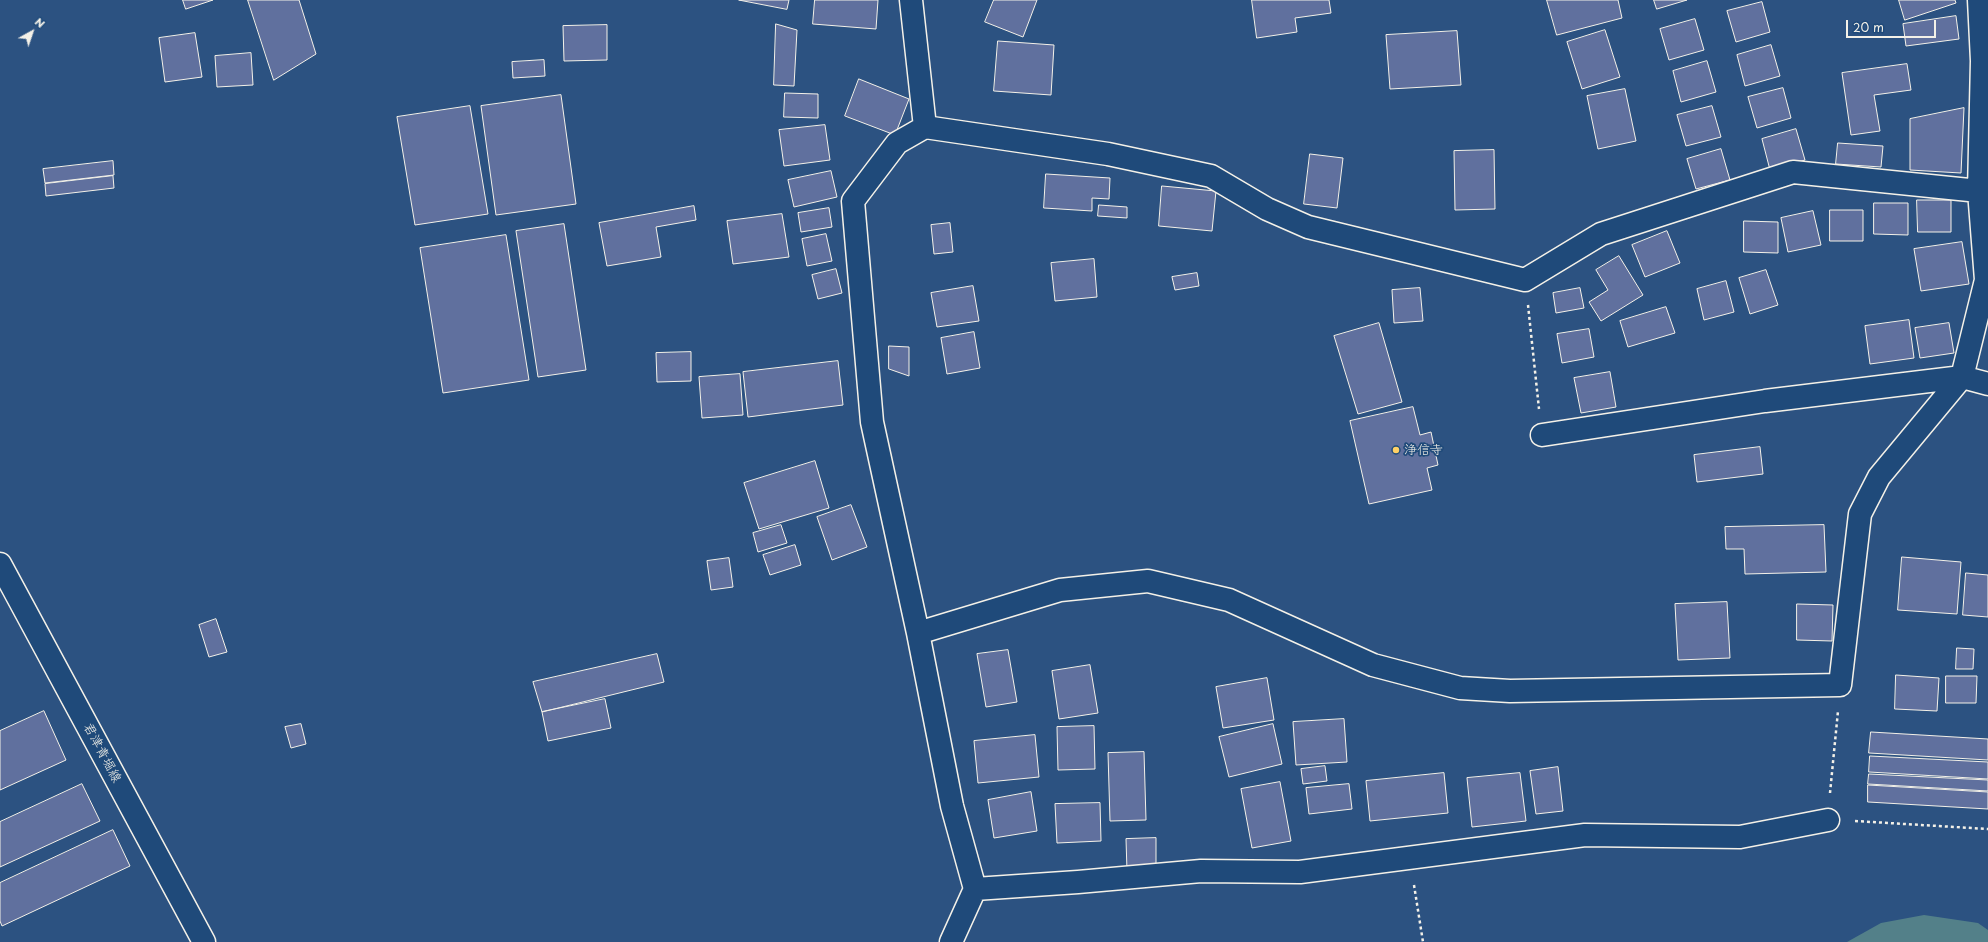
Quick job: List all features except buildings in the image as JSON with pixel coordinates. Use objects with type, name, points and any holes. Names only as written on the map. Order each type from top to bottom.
[{"type":"street","points":[[911,0],[925,127]]},
{"type":"street","points":[[918,633],[1060,590],[1148,581],[1229,600],[1373,665],[1460,688],[1510,691],[1840,685],[1860,514],[1879,478],[1962,377],[1986,280],[1979,191],[1982,61],[1979,0]]},
{"type":"street","points":[[951,942],[975,889],[952,806],[918,633],[872,422],[853,201],[897,143],[925,127],[1108,154],[1211,176],[1267,208],[1308,227],[1525,280],[1601,234],[1793,172],[1979,191]]},
{"type":"street","points":[[1542,435],[1766,401],[1962,377],[1988,384]]},
{"type":"street","name":"君津青堀線","points":[[0,564],[204,942]]},
{"type":"street","points":[[975,889],[1201,871],[1300,872],[1585,835],[1740,838],[1828,820]]},
{"type":"path","points":[[1525,280],[1542,435]]},
{"type":"path","points":[[1840,685],[1828,820],[1988,829]]},
{"type":"path","points":[[1410,858],[1423,942]]},
{"type":"green space","points":[[1924,915],[1978,923],[1988,930],[1988,942],[1847,942],[1881,923]]},
{"type":"place","name":"浄信寺","points":[[1396,450]]}]
